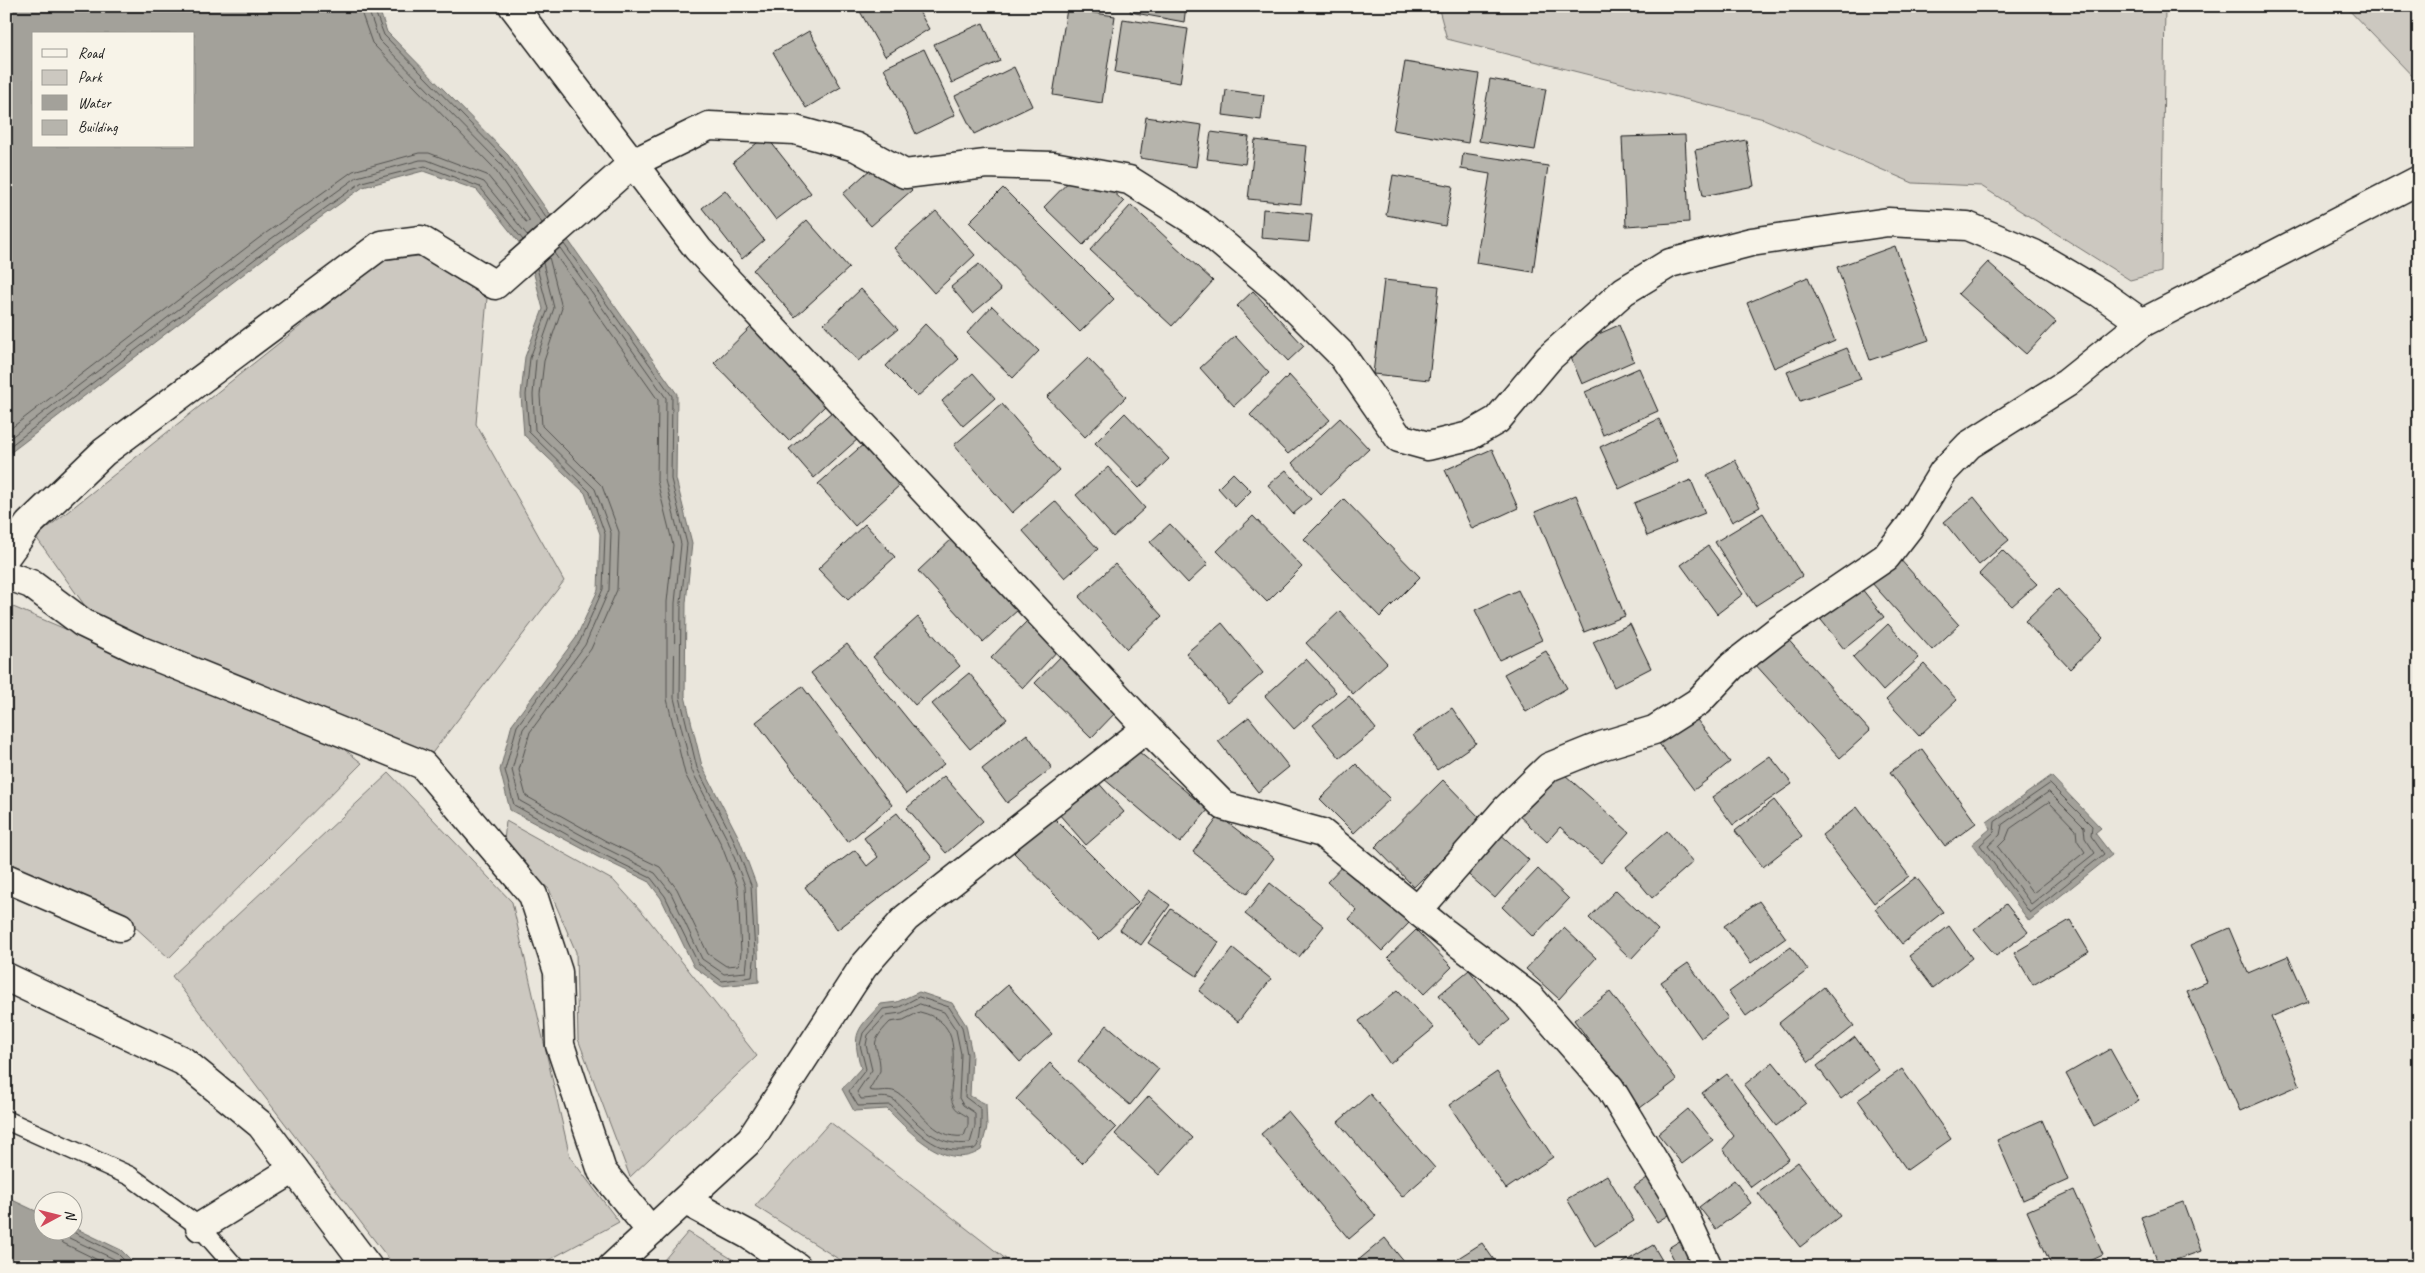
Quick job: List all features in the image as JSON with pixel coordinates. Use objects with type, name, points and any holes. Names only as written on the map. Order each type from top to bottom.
[{"type":"street","points":[[513,6],[698,249],[1147,728],[1224,806],[1322,833],[1530,997],[1610,1088],[1678,1201],[1708,1267]]},
{"type":"street","points":[[6,556],[29,524],[104,452],[381,245],[422,240],[495,285],[633,163],[709,126],[795,130],[856,147],[905,174],[986,164],[1044,166],[1129,180],[1199,224],[1275,288],[1341,354],[1399,438],[1428,446],[1469,436],[1497,420],[1549,358],[1624,291],[1670,263],[1752,242],[1888,222],[1967,226],[2034,254],[2100,293],[2142,323]]},
{"type":"street","points":[[1418,910],[1507,808],[1549,767],[1601,746],[1654,730],[1698,702],[1732,666],[1777,631],[1886,556],[1910,526],[1943,472],[1970,445],[2067,383],[2142,323],[2419,180]]},
{"type":"street","points":[[6,575],[31,584],[83,623],[139,650],[422,765],[533,895],[558,972],[560,1045],[602,1171],[652,1231]]},
{"type":"street","points":[[612,1267],[686,1201],[751,1139],[863,966],[906,918],[1147,728]]},
{"type":"street","points":[[6,878],[120,927]]},
{"type":"street","points":[[6,977],[183,1061],[261,1125],[368,1267]]},
{"type":"street","points":[[200,1227],[294,1169]]},
{"type":"street","points":[[686,1201],[749,1235],[797,1267]]},
{"type":"lane","points":[[6,1120],[130,1176],[200,1227],[235,1267]]},
{"type":"green space","points":[[1438,6],[2165,6],[2161,272],[2130,280],[1981,186],[1913,183],[1764,119],[1447,39]]},
{"type":"green space","points":[[2345,6],[2419,6],[2419,83]]},
{"type":"green space","points":[[419,256],[487,298],[476,424],[564,581],[423,765],[90,613],[36,537],[383,260]]},
{"type":"green space","points":[[6,604],[336,743],[362,763],[169,958],[120,913],[6,864]]},
{"type":"green space","points":[[389,773],[512,902],[570,1157],[619,1222],[536,1267],[395,1267],[172,976]]},
{"type":"green space","points":[[506,821],[614,881],[644,914],[757,1056],[630,1177],[578,1039],[576,952],[549,889],[503,852]]},
{"type":"green space","points":[[830,1122],[1016,1267],[851,1267],[755,1206]]},
{"type":"green space","points":[[688,1232],[745,1267],[658,1267]]},
{"type":"water","points":[[6,6],[378,6],[387,32],[508,155],[677,394],[676,479],[692,543],[686,603],[685,696],[702,766],[738,836],[756,884],[759,982],[721,986],[694,967],[661,898],[648,881],[598,857],[510,810],[500,770],[512,724],[576,638],[598,590],[600,534],[585,493],[524,435],[521,395],[525,357],[543,309],[529,255],[477,190],[423,171],[363,187],[271,253],[6,456]]},
{"type":"water","points":[[2051,776],[2101,828],[2095,833],[2112,855],[2029,921],[1972,844],[1990,829],[1987,822]]},
{"type":"water","points":[[919,992],[952,1003],[966,1025],[972,1054],[970,1096],[986,1104],[987,1127],[981,1150],[968,1156],[942,1153],[929,1146],[917,1138],[887,1109],[854,1111],[842,1089],[861,1068],[857,1039],[861,1026],[881,1004],[897,1002]]},
{"type":"water","points":[[6,1197],[32,1209],[32,1240],[82,1240],[82,1231],[121,1250],[138,1267],[6,1267]]},
{"type":"building","points":[[857,6],[916,6],[929,29],[885,56]]},
{"type":"building","points":[[1131,6],[1186,6],[1184,22],[1130,12]]},
{"type":"building","points":[[1067,9],[1115,16],[1102,103],[1053,95]]},
{"type":"building","points":[[1123,19],[1188,29],[1180,83],[1115,72]]},
{"type":"building","points":[[983,23],[1000,61],[952,83],[934,44]]},
{"type":"building","points":[[809,31],[841,87],[806,108],[773,52]]},
{"type":"building","points":[[924,49],[955,115],[916,134],[884,68]]},
{"type":"building","points":[[1405,62],[1479,74],[1468,143],[1393,130]]},
{"type":"building","points":[[1014,67],[1032,106],[974,134],[955,96]]},
{"type":"building","points":[[1490,79],[1546,89],[1535,150],[1479,141]]},
{"type":"building","points":[[1226,90],[1264,95],[1261,120],[1223,115]]},
{"type":"building","points":[[1146,117],[1202,125],[1196,167],[1140,158]]},
{"type":"building","points":[[1211,132],[1249,137],[1245,164],[1207,159]]},
{"type":"building","points":[[1685,135],[1689,222],[1626,226],[1622,137]]},
{"type":"building","points":[[766,136],[811,193],[776,220],[733,162]]},
{"type":"building","points":[[1255,140],[1307,146],[1301,204],[1248,199]]},
{"type":"building","points":[[1746,140],[1754,186],[1703,196],[1695,150]]},
{"type":"building","points":[[1463,153],[1548,166],[1533,272],[1476,263],[1490,174],[1461,169]]},
{"type":"building","points":[[883,158],[912,190],[871,226],[843,194]]},
{"type":"building","points":[[1085,165],[1124,202],[1083,245],[1044,207]]},
{"type":"building","points":[[1393,175],[1453,186],[1445,226],[1386,215]]},
{"type":"building","points":[[1003,188],[1114,299],[1080,332],[969,222]]},
{"type":"building","points":[[725,190],[764,240],[742,259],[702,208]]},
{"type":"building","points":[[1131,205],[1213,281],[1172,326],[1090,250]]},
{"type":"building","points":[[1263,209],[1312,214],[1309,242],[1261,238]]},
{"type":"building","points":[[936,211],[975,255],[934,293],[894,248]]},
{"type":"building","points":[[807,220],[849,268],[795,317],[753,270]]},
{"type":"building","points":[[1895,246],[1929,340],[1870,360],[1837,267]]},
{"type":"building","points":[[1988,262],[2056,322],[2026,354],[1958,294]]},
{"type":"building","points":[[979,264],[1001,290],[973,313],[951,287]]},
{"type":"building","points":[[1808,277],[1835,341],[1774,368],[1747,303]]},
{"type":"building","points":[[1384,280],[1439,286],[1429,380],[1373,374]]},
{"type":"building","points":[[861,289],[898,329],[858,361],[824,324]]},
{"type":"building","points":[[1253,291],[1304,346],[1288,361],[1237,306]]},
{"type":"building","points":[[992,306],[1039,351],[1013,378],[967,333]]},
{"type":"building","points":[[925,324],[959,359],[917,397],[886,366]]},
{"type":"building","points":[[1619,325],[1634,361],[1582,384],[1567,348]]},
{"type":"building","points":[[752,326],[827,404],[789,441],[714,363]]},
{"type":"building","points":[[1235,336],[1269,373],[1234,406],[1200,368]]},
{"type":"building","points":[[1847,348],[1861,379],[1800,401],[1787,372]]},
{"type":"building","points":[[1088,358],[1126,397],[1085,437],[1047,397]]},
{"type":"building","points":[[1639,368],[1658,411],[1603,435],[1585,392]]},
{"type":"building","points":[[973,373],[995,398],[963,426],[942,401]]},
{"type":"building","points":[[1289,375],[1330,420],[1288,454],[1250,415]]},
{"type":"building","points":[[1002,404],[1059,470],[1012,513],[954,445]]},
{"type":"building","points":[[833,411],[858,439],[814,478],[789,449]]},
{"type":"building","points":[[1125,413],[1169,459],[1139,488],[1095,443]]},
{"type":"building","points":[[1340,418],[1369,449],[1321,494],[1292,463]]},
{"type":"building","points":[[1659,419],[1678,461],[1619,489],[1600,447]]},
{"type":"building","points":[[865,443],[901,484],[855,526],[818,484]]},
{"type":"building","points":[[1492,449],[1518,508],[1472,529],[1445,470]]},
{"type":"building","points":[[1735,460],[1760,507],[1732,522],[1707,475]]},
{"type":"building","points":[[1108,467],[1145,508],[1113,537],[1076,495]]},
{"type":"building","points":[[1286,470],[1311,499],[1293,514],[1268,485]]},
{"type":"building","points":[[1233,473],[1251,491],[1235,507],[1218,488]]},
{"type":"building","points":[[1691,480],[1705,513],[1647,536],[1634,503]]},
{"type":"building","points":[[1576,495],[1625,616],[1584,632],[1535,512]]},
{"type":"building","points":[[1974,497],[2009,540],[1979,565],[1944,522]]},
{"type":"building","points":[[1344,499],[1420,577],[1380,617],[1304,539]]},
{"type":"building","points":[[1055,501],[1098,549],[1065,578],[1022,530]]},
{"type":"building","points":[[1763,513],[1802,576],[1755,606],[1715,542]]},
{"type":"building","points":[[1253,516],[1302,567],[1267,602],[1217,551]]},
{"type":"building","points":[[865,524],[895,557],[848,600],[818,569]]},
{"type":"building","points":[[1170,524],[1208,564],[1188,583],[1150,542]]},
{"type":"building","points":[[954,537],[1019,609],[983,642],[918,571]]},
{"type":"building","points":[[1708,546],[1743,594],[1717,614],[1681,565]]},
{"type":"building","points":[[2002,550],[2037,584],[2012,606],[1979,574]]},
{"type":"building","points":[[1898,557],[1959,625],[1932,650],[1871,582]]},
{"type":"building","points":[[1115,564],[1162,616],[1127,649],[1079,597]]},
{"type":"building","points":[[1858,584],[1884,617],[1844,649],[1818,616]]},
{"type":"building","points":[[2058,589],[2103,637],[2070,669],[2025,621]]},
{"type":"building","points":[[1518,590],[1542,640],[1499,660],[1475,610]]},
{"type":"building","points":[[1340,611],[1387,663],[1353,694],[1306,643]]},
{"type":"building","points":[[918,617],[960,666],[915,705],[873,657]]},
{"type":"building","points":[[1028,620],[1059,649],[1023,688],[991,658]]},
{"type":"building","points":[[1222,623],[1263,673],[1228,703],[1186,653]]},
{"type":"building","points":[[1630,624],[1651,668],[1614,687],[1593,642]]},
{"type":"building","points":[[1888,624],[1919,658],[1883,691],[1853,657]]},
{"type":"building","points":[[1784,635],[1870,731],[1840,758],[1754,663]]},
{"type":"building","points":[[847,644],[944,764],[906,794],[811,673]]},
{"type":"building","points":[[1546,651],[1567,688],[1526,712],[1504,674]]},
{"type":"building","points":[[1063,654],[1119,709],[1091,738],[1035,683]]},
{"type":"building","points":[[1306,659],[1336,692],[1294,729],[1265,696]]},
{"type":"building","points":[[1924,664],[1957,700],[1919,736],[1886,700]]},
{"type":"building","points":[[969,673],[1007,719],[970,749],[932,704]]},
{"type":"building","points":[[802,686],[892,805],[848,842],[756,722]]},
{"type":"building","points":[[1349,696],[1376,729],[1340,758],[1313,725]]},
{"type":"building","points":[[1452,708],[1476,743],[1437,770],[1413,735]]},
{"type":"building","points":[[1690,711],[1730,762],[1694,790],[1655,738]]},
{"type":"building","points":[[1249,717],[1289,767],[1258,792],[1218,741]]},
{"type":"building","points":[[1027,734],[1052,768],[1007,803],[982,769]]},
{"type":"building","points":[[1132,746],[1208,810],[1180,843],[1104,779]]},
{"type":"building","points":[[1922,749],[1976,823],[1945,846],[1890,772]]},
{"type":"building","points":[[1770,756],[1792,784],[1733,825],[1712,797]]},
{"type":"building","points":[[1356,764],[1390,799],[1354,833],[1320,799]]},
{"type":"building","points":[[1555,766],[1629,832],[1601,863],[1560,827],[1547,842],[1514,811]]},
{"type":"building","points":[[944,776],[983,821],[946,853],[907,808]]},
{"type":"building","points":[[1096,780],[1124,812],[1086,845],[1058,813]]},
{"type":"building","points":[[1443,780],[1482,820],[1414,887],[1375,847]]},
{"type":"building","points":[[1774,800],[1802,836],[1763,867],[1735,831]]},
{"type":"building","points":[[1857,807],[1909,876],[1874,903],[1822,835]]},
{"type":"building","points":[[897,813],[932,858],[837,930],[805,887],[855,850],[867,866],[878,857],[864,838]]},
{"type":"building","points":[[1051,815],[1138,902],[1099,940],[1014,853]]},
{"type":"building","points":[[1219,816],[1274,858],[1247,894],[1193,852]]},
{"type":"building","points":[[1497,831],[1529,860],[1495,898],[1463,870]]},
{"type":"building","points":[[1667,831],[1693,862],[1652,898],[1626,867]]},
{"type":"building","points":[[1346,862],[1409,923],[1382,951],[1349,919],[1357,910],[1327,882]]},
{"type":"building","points":[[1538,869],[1569,899],[1533,937],[1502,907]]},
{"type":"building","points":[[1916,877],[1943,912],[1902,944],[1875,909]]},
{"type":"building","points":[[1270,883],[1324,926],[1299,957],[1245,914]]},
{"type":"building","points":[[1149,890],[1170,905],[1141,945],[1120,930]]},
{"type":"building","points":[[1616,890],[1658,930],[1631,959],[1589,918]]},
{"type":"building","points":[[1759,901],[1786,938],[1751,963],[1724,926]]},
{"type":"building","points":[[2006,904],[2028,932],[1996,956],[1974,930]]},
{"type":"building","points":[[1171,909],[1219,942],[1197,976],[1148,943]]},
{"type":"building","points":[[2070,920],[2089,952],[2033,985],[2014,953]]},
{"type":"building","points":[[1949,926],[1972,958],[1933,988],[1909,956]]},
{"type":"building","points":[[1564,928],[1596,958],[1559,999],[1526,969]]},
{"type":"building","points":[[2229,928],[2248,973],[2288,956],[2308,1001],[2271,1017],[2300,1085],[2240,1111],[2187,991],[2207,982],[2190,945]]},
{"type":"building","points":[[1416,930],[1452,967],[1424,994],[1388,957]]},
{"type":"building","points":[[1791,947],[1808,970],[1746,1016],[1729,992]]},
{"type":"building","points":[[1233,948],[1271,979],[1238,1022],[1199,991]]},
{"type":"building","points":[[1688,963],[1728,1018],[1701,1038],[1661,982]]},
{"type":"building","points":[[1469,970],[1510,1020],[1480,1044],[1439,995]]},
{"type":"building","points":[[1008,985],[1052,1034],[1020,1062],[976,1013]]},
{"type":"building","points":[[1824,987],[1854,1026],[1809,1062],[1779,1023]]},
{"type":"building","points":[[1398,990],[1434,1028],[1390,1064],[1359,1021]]},
{"type":"building","points":[[1610,992],[1677,1080],[1640,1108],[1574,1020]]},
{"type":"building","points":[[1107,1025],[1159,1069],[1130,1105],[1078,1061]]},
{"type":"building","points":[[1855,1037],[1879,1070],[1841,1099],[1817,1066]]},
{"type":"building","points":[[2110,1049],[2139,1101],[2094,1126],[2066,1074]]},
{"type":"building","points":[[1773,1062],[1806,1103],[1776,1126],[1744,1085]]},
{"type":"building","points":[[1050,1063],[1116,1128],[1082,1163],[1016,1099]]},
{"type":"building","points":[[1902,1069],[1951,1139],[1907,1170],[1858,1100]]},
{"type":"building","points":[[1497,1072],[1553,1157],[1506,1189],[1449,1105]]},
{"type":"building","points":[[1727,1074],[1789,1159],[1751,1187],[1723,1149],[1734,1136],[1702,1093]]},
{"type":"building","points":[[1370,1094],[1435,1168],[1402,1197],[1338,1122]]},
{"type":"building","points":[[1149,1096],[1193,1138],[1159,1175],[1115,1134]]},
{"type":"building","points":[[1688,1109],[1713,1140],[1682,1164],[1658,1134]]},
{"type":"building","points":[[1288,1111],[1376,1216],[1349,1239],[1261,1134]]},
{"type":"building","points":[[2042,1120],[2068,1180],[2023,1200],[1997,1140]]},
{"type":"building","points":[[1798,1162],[1840,1216],[1800,1247],[1758,1193]]},
{"type":"building","points":[[1653,1174],[1676,1210],[1657,1222],[1634,1187]]},
{"type":"building","points":[[1607,1175],[1634,1221],[1595,1246],[1567,1199]]},
{"type":"building","points":[[1734,1180],[1751,1203],[1716,1229],[1699,1207]]},
{"type":"building","points":[[2074,1190],[2103,1255],[2077,1267],[2052,1267],[2027,1211]]},
{"type":"building","points":[[2183,1202],[2201,1251],[2159,1266],[2141,1217]]},
{"type":"building","points":[[1385,1238],[1408,1267],[1350,1267]]},
{"type":"building","points":[[1683,1239],[1699,1267],[1678,1267],[1668,1248]]},
{"type":"building","points":[[1482,1243],[1499,1267],[1444,1267]]},
{"type":"building","points":[[1653,1245],[1666,1267],[1616,1267]]}]
